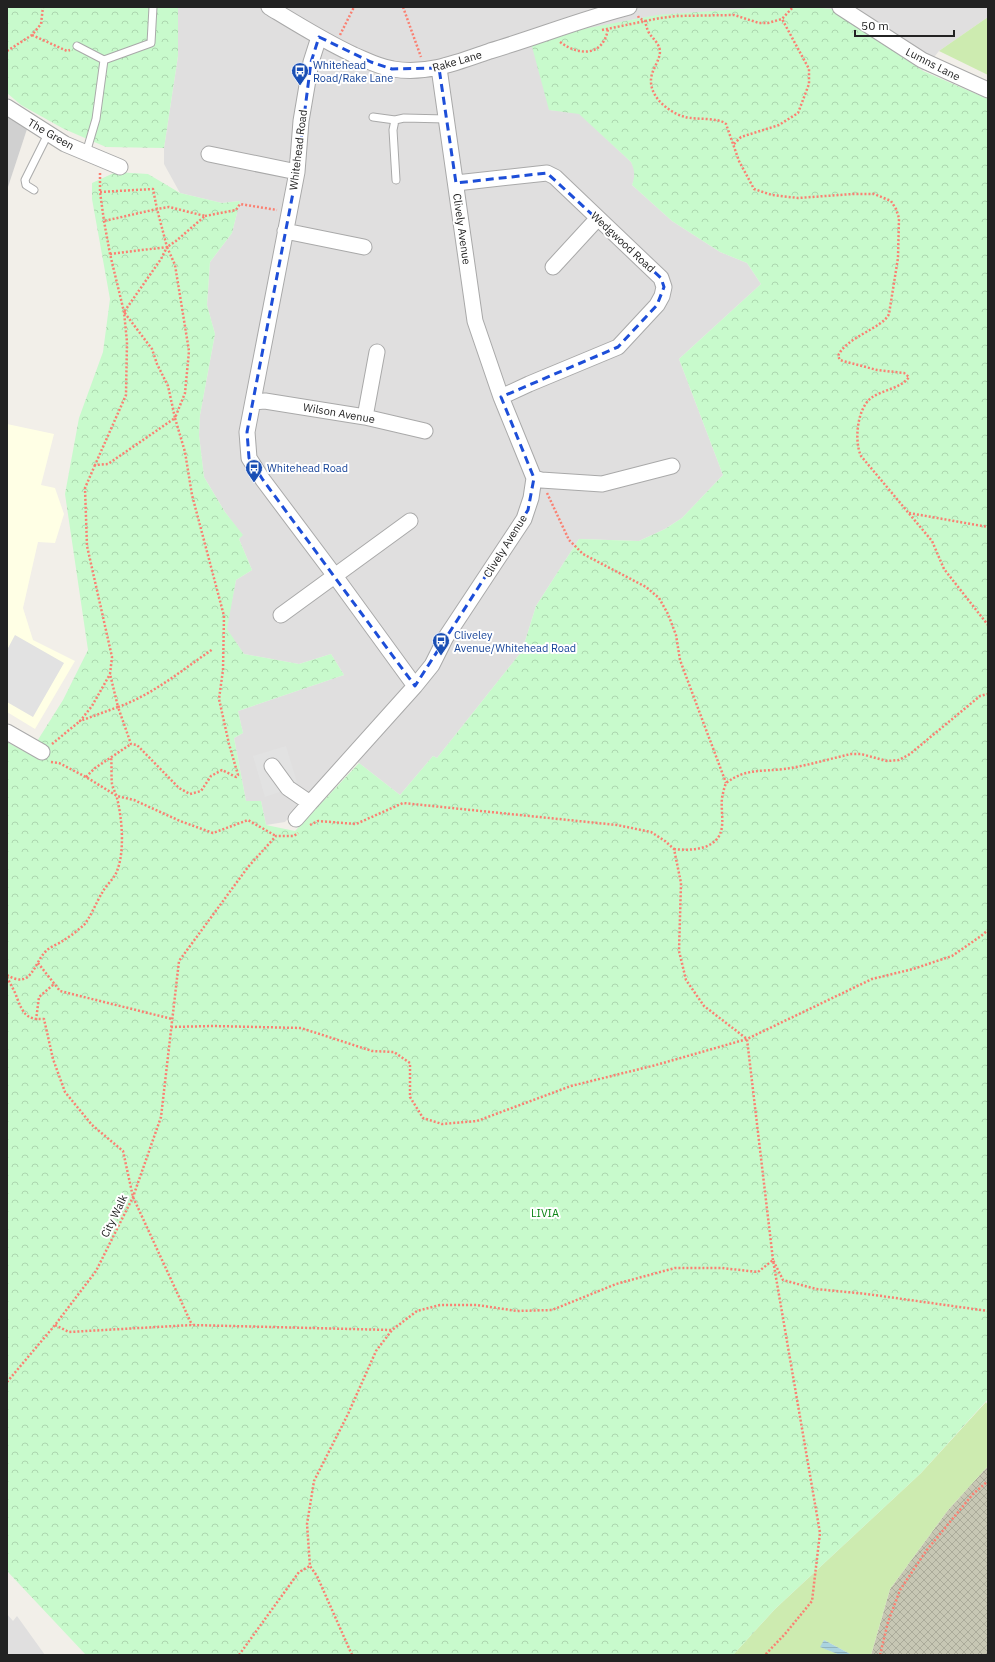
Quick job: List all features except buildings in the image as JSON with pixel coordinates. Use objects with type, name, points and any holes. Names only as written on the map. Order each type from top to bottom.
[{"type":"street","name":"Rake Lane","points":[[269,7],[335,46],[371,62],[392,69],[432,69],[522,41],[579,21],[633,10]]},
{"type":"street","name":"Lumns Lane","points":[[840,7],[922,60],[988,90]]},
{"type":"street","name":"Whitehead Road","points":[[318,37],[311,62],[301,121],[297,172],[247,432],[249,458],[263,480],[415,686]]},
{"type":"street","name":"Clively Avenue","points":[[300,824],[310,803],[432,665],[446,637],[524,519],[537,479],[501,398],[475,321],[446,119],[432,69]]},
{"type":"street","name":"The Green","points":[[7,107],[65,144],[120,167]]},
{"type":"street","points":[[209,154],[297,172]]},
{"type":"street","name":"Wedgwood Road","points":[[456,183],[547,173],[555,178],[661,278],[664,288],[657,305],[618,347],[529,384],[501,398]]},
{"type":"street","points":[[553,267],[598,218]]},
{"type":"street","points":[[286,231],[364,247]]},
{"type":"street","points":[[365,417],[377,352]]},
{"type":"street","name":"Wilson Avenue","points":[[253,402],[265,400],[365,417],[425,431]]},
{"type":"street","points":[[537,479],[602,484],[672,466]]},
{"type":"street","points":[[281,615],[410,521]]},
{"type":"street","points":[[7,732],[42,752]]},
{"type":"street","points":[[272,766],[288,788],[310,803]]},
{"type":"lane","points":[[77,46],[104,60],[151,43],[153,7]]},
{"type":"lane","points":[[86,153],[96,119],[104,60]]},
{"type":"lane","points":[[374,117],[396,120],[404,118],[446,119]]},
{"type":"lane","points":[[396,120],[393,130],[396,180]]},
{"type":"lane","points":[[34,190],[26,185],[25,180],[48,134]]},
{"type":"path","points":[[7,51],[32,35],[41,24],[43,7]]},
{"type":"path","points":[[335,46],[354,7]]},
{"type":"path","points":[[403,7],[432,69]]},
{"type":"path","points":[[601,30],[677,16],[734,15],[759,23],[768,23],[782,19],[793,7]]},
{"type":"path","points":[[633,10],[639,18],[645,21],[649,32],[659,47],[659,55],[651,80],[653,91],[661,103],[682,116],[695,119],[722,120],[729,129],[739,161],[754,189],[762,193],[798,198],[874,194],[891,201],[896,209],[899,218],[898,258],[889,314],[884,320],[857,337],[840,352],[838,356],[840,360],[858,366],[908,375],[907,380],[870,399],[861,416],[857,442],[861,456],[932,541],[944,569],[988,625]]},
{"type":"path","points":[[734,144],[742,137],[779,125],[798,113],[809,84],[809,69],[782,19]]},
{"type":"path","points":[[556,38],[571,49],[589,52],[601,46],[606,39],[608,29]]},
{"type":"path","points":[[32,35],[67,51],[77,46]]},
{"type":"path","points":[[101,159],[100,192],[104,221],[110,254],[124,312],[127,342],[126,395],[85,488],[87,546],[112,658],[110,674],[118,707],[130,744]]},
{"type":"path","points":[[95,465],[108,464],[175,418],[185,393],[189,351],[175,265],[167,246],[153,189],[100,192]]},
{"type":"path","points":[[104,221],[169,207],[205,216],[236,210],[240,204],[289,212]]},
{"type":"path","points":[[110,254],[167,246],[176,241],[205,216]]},
{"type":"path","points":[[124,312],[162,259],[167,246]]},
{"type":"path","points":[[86,777],[111,756],[130,744],[137,745],[179,788],[190,794],[201,791],[211,776],[222,770],[236,777],[238,775],[229,744],[219,699],[223,670],[224,616],[192,495],[185,452],[175,418],[168,386],[157,364],[152,349],[124,312]]},
{"type":"path","points":[[537,479],[569,540],[583,554],[646,587],[659,598],[668,614],[676,635],[680,660],[726,783],[722,798],[722,827],[717,838],[705,847],[690,850],[674,849]]},
{"type":"path","points":[[909,513],[988,527]]},
{"type":"path","points":[[80,721],[133,702],[156,689],[213,649]]},
{"type":"path","points":[[110,674],[92,706],[80,721],[39,756],[48,762],[59,763],[117,796],[134,800],[180,821],[213,833],[248,820],[276,836],[294,836],[300,824],[318,821],[356,824],[403,803],[617,825],[651,832],[674,849],[681,883],[679,951],[686,980],[704,1006],[747,1038],[773,1260],[820,1533],[812,1601],[785,1634],[765,1655]]},
{"type":"path","points":[[726,783],[735,776],[750,771],[784,769],[851,754],[861,754],[886,761],[899,760],[910,754],[980,696],[988,694]]},
{"type":"path","points":[[7,976],[20,980],[27,978],[35,970],[47,950],[65,940],[85,924],[104,888],[117,872],[121,858],[122,832],[117,796],[112,785],[111,756]]},
{"type":"path","name":"City Walk","points":[[7,1382],[55,1325],[96,1272],[133,1197],[161,1117],[179,961],[248,867],[276,836]]},
{"type":"path","points":[[171,1027],[213,1026],[301,1028],[372,1051],[394,1052],[410,1063],[410,1097],[423,1118],[442,1124],[477,1121],[571,1086],[656,1065],[747,1038],[872,979],[913,969],[952,956],[988,930]]},
{"type":"path","points":[[38,963],[60,991],[172,1019]]},
{"type":"path","points":[[7,976],[25,1015],[36,1020],[44,1019],[53,1058],[65,1092],[92,1125],[123,1151],[133,1197],[192,1325]]},
{"type":"path","points":[[36,1020],[39,997],[54,984]]},
{"type":"path","points":[[773,1260],[782,1280],[816,1289],[867,1294],[988,1311]]},
{"type":"path","points":[[352,1655],[317,1576],[310,1566],[307,1524],[314,1481],[348,1414],[376,1351],[392,1330],[417,1311],[440,1305],[477,1305],[517,1311],[552,1310],[616,1284],[675,1268],[722,1268],[758,1272],[773,1260]]},
{"type":"path","points":[[55,1325],[69,1332],[192,1325],[392,1330]]},
{"type":"path","points":[[880,1655],[888,1622],[900,1590],[926,1551],[973,1494],[988,1481]]},
{"type":"path","points":[[238,1655],[299,1572],[310,1566]]},
{"type":"highlighted area","points":[[319,37],[371,62],[392,69],[439,68],[456,183],[547,173],[661,278],[664,287],[657,305],[618,347],[501,397],[534,478],[528,510],[415,686],[263,480],[249,458],[247,432],[297,172],[311,62]]},
{"type":"shaded area","points":[[178,7],[777,7],[636,19],[609,25],[549,110],[579,113],[631,162],[635,170],[635,177],[632,185],[672,221],[720,252],[747,263],[761,284],[679,359],[723,475],[682,518],[665,529],[639,541],[579,539],[536,606],[522,651],[437,758],[433,756],[400,795],[359,763],[344,754],[285,822],[266,825],[261,801],[246,801],[234,738],[243,733],[238,711],[344,675],[331,654],[299,664],[244,654],[226,629],[236,580],[252,570],[239,539],[242,535],[225,512],[204,477],[199,435],[200,415],[215,334],[207,305],[210,262],[232,233],[240,201],[222,203],[180,193],[164,164],[164,148],[178,56]]},
{"type":"shaded area","points":[[812,7],[988,7],[988,17],[939,51],[923,71],[832,9]]},
{"type":"shaded area","points":[[7,115],[27,129],[7,190]]},
{"type":"shaded area","points":[[7,424],[54,434],[41,485],[55,488],[64,514],[55,543],[38,542],[23,608],[33,640],[75,661],[35,729],[7,712]]},
{"type":"shaded area","points":[[15,635],[64,663],[33,717],[7,702],[7,650]]},
{"type":"shaded area","points":[[286,746],[298,786],[265,797],[253,756]]},
{"type":"shaded area","points":[[988,1466],[988,1655],[871,1655],[890,1589],[948,1510]]},
{"type":"shaded area","points":[[7,1614],[13,1621],[17,1616],[45,1655],[7,1655]]},
{"type":"green space","points":[[7,7],[178,7],[178,56],[164,148],[106,147],[64,129],[21,105],[7,93]]},
{"type":"green space","name":"LIVIA","points":[[812,7],[832,9],[923,71],[988,99],[988,1399],[921,1473],[775,1609],[733,1655],[86,1655],[7,1571],[7,742],[29,754],[63,700],[88,650],[65,494],[79,418],[103,352],[110,299],[92,199],[92,183],[116,172],[148,174],[180,193],[222,203],[240,201],[232,233],[210,262],[207,305],[215,334],[200,415],[199,435],[204,477],[225,512],[243,535],[239,539],[252,570],[236,580],[227,629],[244,654],[299,664],[331,654],[344,675],[238,711],[243,733],[234,738],[246,801],[261,801],[266,825],[295,831],[359,763],[400,795],[433,756],[437,758],[522,651],[536,606],[579,539],[639,541],[665,529],[682,518],[723,475],[679,359],[761,284],[747,263],[720,252],[672,221],[632,185],[634,174],[631,162],[579,114],[549,110],[531,43],[567,32],[657,15],[754,8]]},
{"type":"green space","points":[[988,17],[988,75],[939,51]]},
{"type":"green space","points":[[986,1402],[988,1406],[988,1466],[948,1510],[890,1589],[871,1655],[852,1655],[824,1640],[821,1647],[840,1655],[733,1655],[775,1609],[921,1473]]},
{"type":"water","points":[[824,1640],[852,1655],[840,1655],[820,1647]]},
{"type":"place","name":"Whitehead Road/Rake Lane","points":[[300,86]]},
{"type":"place","name":"Whitehead Road","points":[[254,483]]},
{"type":"place","name":"Cliveley Avenue/Whitehead Road","points":[[441,656]]}]
